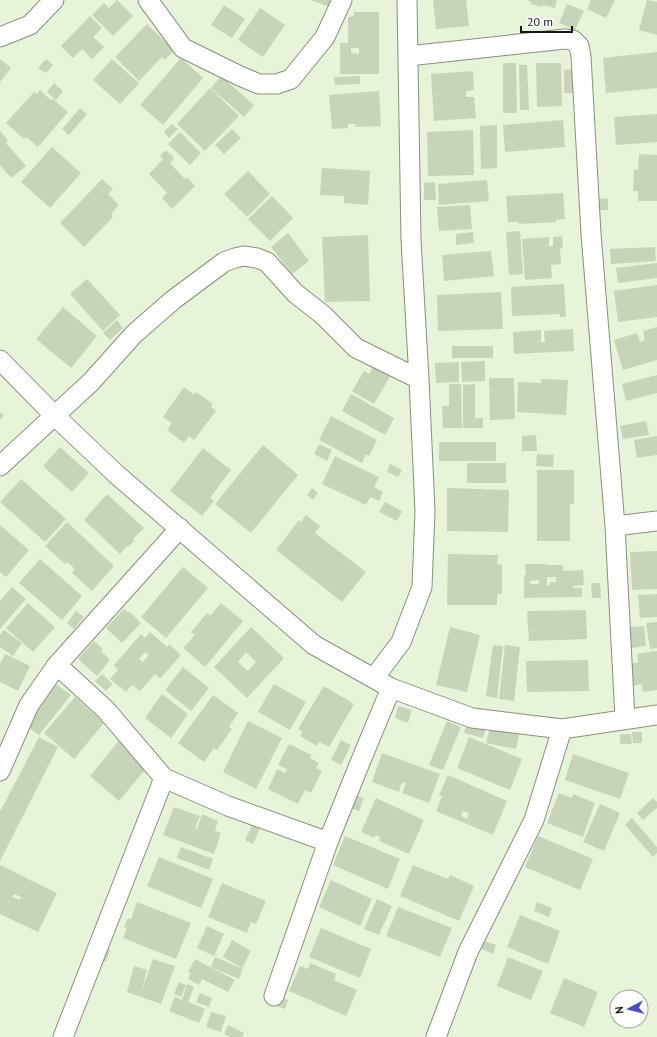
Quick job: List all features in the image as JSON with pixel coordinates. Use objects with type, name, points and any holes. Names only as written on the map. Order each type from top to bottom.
[{"type":"street","points":[[0,37],[30,25],[54,0]]},
{"type":"street","points":[[148,0],[183,48],[259,84],[277,84],[291,79],[325,38],[342,0]]},
{"type":"street","points":[[374,678],[401,642],[422,587],[425,511],[411,240],[407,0]]},
{"type":"street","points":[[408,56],[564,39],[573,40],[579,46],[581,56],[592,234],[615,526],[625,719]]},
{"type":"street","points":[[0,466],[92,382],[134,334],[174,300],[224,262],[244,256],[257,258],[267,262],[295,293],[323,315],[356,348],[419,379]]},
{"type":"street","points":[[0,360],[55,416],[116,474],[314,645],[391,688],[472,718],[562,729],[625,719],[653,720]]},
{"type":"street","points":[[615,526],[657,522]]},
{"type":"street","points":[[0,771],[29,705],[57,665],[180,528]]},
{"type":"street","points":[[57,665],[106,710],[164,778],[228,806],[328,842]]},
{"type":"street","points":[[274,996],[328,842],[391,688]]},
{"type":"street","points":[[436,1037],[468,952],[534,820],[562,729]]},
{"type":"street","points":[[63,1037],[164,778]]},
{"type":"building","points":[[117,0],[133,16],[113,36],[92,15],[104,3],[109,8]]},
{"type":"building","points":[[311,0],[334,0],[332,8]]},
{"type":"building","points":[[433,0],[466,0],[469,26],[436,29]]},
{"type":"building","points":[[527,0],[557,0],[555,8],[531,4],[531,2]]},
{"type":"building","points":[[591,0],[615,0],[606,18],[587,9]]},
{"type":"building","points":[[647,0],[657,2],[657,35],[639,30]]},
{"type":"building","points":[[567,4],[584,11],[575,30],[559,23]]},
{"type":"building","points":[[224,5],[245,19],[232,38],[211,25]]},
{"type":"building","points":[[260,8],[285,25],[263,57],[238,40]]},
{"type":"building","points":[[354,12],[379,12],[379,74],[340,74],[340,43],[348,43],[348,17],[354,16]],"holes":[[[351,48],[359,48],[359,54],[351,53]]]},
{"type":"building","points":[[90,16],[102,28],[93,37],[104,47],[92,59],[82,49],[73,58],[61,46]]},
{"type":"building","points":[[147,24],[174,50],[165,60],[162,57],[139,81],[115,57]]},
{"type":"building","points":[[657,52],[657,88],[606,93],[603,58]]},
{"type":"building","points":[[181,58],[203,78],[163,125],[140,105]]},
{"type":"building","points":[[0,59],[11,68],[0,82]]},
{"type":"building","points":[[46,59],[53,65],[46,73],[38,68]]},
{"type":"building","points":[[112,59],[139,83],[120,104],[93,80]]},
{"type":"building","points":[[503,63],[516,63],[517,113],[503,113]]},
{"type":"building","points":[[536,63],[561,63],[562,106],[537,107]]},
{"type":"building","points":[[519,65],[527,65],[529,110],[520,110]]},
{"type":"building","points":[[573,69],[573,93],[564,93],[564,70]]},
{"type":"building","points":[[473,71],[474,90],[466,91],[466,97],[474,97],[476,118],[434,121],[431,74]]},
{"type":"building","points":[[221,76],[254,105],[244,117],[211,88]]},
{"type":"building","points":[[360,76],[360,84],[335,85],[334,77]]},
{"type":"building","points":[[54,83],[63,91],[56,100],[47,92]]},
{"type":"building","points":[[210,88],[239,116],[205,151],[177,124]]},
{"type":"building","points":[[40,90],[68,112],[38,147],[26,137],[24,139],[6,123],[34,92],[37,94]]},
{"type":"building","points":[[379,91],[381,126],[356,127],[355,124],[348,124],[348,128],[332,129],[329,95]]},
{"type":"building","points":[[80,108],[87,114],[69,135],[62,129]]},
{"type":"building","points":[[657,114],[657,142],[616,145],[614,117]]},
{"type":"building","points":[[563,120],[565,147],[505,152],[503,125]]},
{"type":"building","points":[[172,124],[178,129],[169,138],[164,132]]},
{"type":"building","points":[[497,125],[497,168],[481,169],[480,126]]},
{"type":"building","points":[[232,129],[241,138],[224,154],[215,145]]},
{"type":"building","points":[[473,130],[474,175],[428,176],[427,132]]},
{"type":"building","points":[[0,131],[8,140],[6,143],[26,166],[11,178],[0,165]]},
{"type":"building","points":[[180,132],[201,153],[190,165],[168,144]]},
{"type":"building","points":[[52,147],[81,173],[50,208],[21,182]]},
{"type":"building","points":[[166,150],[174,158],[170,163],[185,179],[187,177],[195,186],[172,209],[162,198],[167,193],[149,174],[163,159],[160,156]]},
{"type":"building","points":[[639,154],[657,155],[657,201],[638,201],[638,191],[633,191],[634,169],[638,170]]},
{"type":"building","points":[[322,168],[370,171],[368,205],[344,203],[344,196],[320,195]]},
{"type":"building","points":[[248,171],[270,194],[247,217],[224,194]]},
{"type":"building","points":[[102,179],[113,189],[108,194],[119,205],[111,214],[113,217],[84,247],[60,223]]},
{"type":"building","points":[[487,180],[489,201],[439,205],[438,184]]},
{"type":"building","points":[[435,182],[436,200],[424,200],[424,183]]},
{"type":"building","points":[[563,193],[565,219],[556,220],[556,222],[519,224],[519,222],[508,222],[506,196]]},
{"type":"building","points":[[272,196],[293,218],[270,241],[248,219]]},
{"type":"building","points":[[608,198],[608,210],[598,210],[598,199]]},
{"type":"building","points":[[470,205],[472,229],[439,231],[437,207]]},
{"type":"building","points":[[520,231],[523,274],[509,275],[506,232]]},
{"type":"building","points":[[473,232],[474,243],[456,245],[456,234]]},
{"type":"building","points":[[288,233],[309,261],[292,274],[271,247]]},
{"type":"building","points":[[368,235],[370,301],[325,302],[322,237]]},
{"type":"building","points":[[562,236],[563,248],[560,248],[561,264],[551,265],[552,278],[525,280],[522,239],[549,237],[549,246],[553,246],[553,237]]},
{"type":"building","points":[[655,247],[656,261],[611,264],[610,249]]},
{"type":"building","points":[[491,251],[494,276],[444,281],[442,255]]},
{"type":"building","points":[[657,263],[657,278],[618,283],[616,268]]},
{"type":"building","points":[[87,279],[120,315],[103,331],[70,294]]},
{"type":"building","points":[[564,284],[566,317],[560,317],[560,314],[512,316],[511,287]]},
{"type":"building","points":[[657,285],[657,317],[618,322],[614,291]]},
{"type":"building","points":[[501,292],[503,329],[438,331],[437,295]]},
{"type":"building","points":[[63,307],[97,336],[71,368],[36,339]]},
{"type":"building","points":[[117,320],[123,328],[110,340],[103,333]]},
{"type":"building","points":[[657,327],[657,360],[623,370],[614,340],[637,333],[640,342],[645,340],[643,331]]},
{"type":"building","points":[[573,329],[574,351],[514,354],[513,332],[541,330],[541,342],[545,342],[544,331]]},
{"type":"building","points":[[452,346],[493,346],[493,358],[452,358]]},
{"type":"building","points":[[485,361],[485,381],[462,382],[461,362]]},
{"type":"building","points":[[459,362],[459,382],[436,383],[435,363]]},
{"type":"building","points":[[375,363],[392,373],[374,404],[352,391],[364,371],[369,374]]},
{"type":"building","points":[[657,375],[657,393],[626,401],[622,384]]},
{"type":"building","points":[[489,378],[514,378],[515,419],[490,420]]},
{"type":"building","points":[[541,379],[568,380],[566,415],[517,412],[518,382],[541,383]]},
{"type":"building","points":[[449,384],[461,384],[462,428],[443,428],[442,406],[449,406]]},
{"type":"building","points":[[475,384],[475,418],[483,418],[483,428],[463,428],[463,385]]},
{"type":"building","points":[[184,387],[194,395],[196,392],[213,404],[211,407],[216,411],[194,440],[189,436],[184,443],[167,430],[172,423],[163,417]]},
{"type":"building","points":[[351,394],[394,418],[385,435],[342,411]]},
{"type":"building","points":[[0,412],[4,415],[0,420]]},
{"type":"building","points":[[331,416],[377,440],[369,456],[366,454],[362,463],[319,440]]},
{"type":"building","points":[[646,421],[649,435],[623,439],[620,426]]},
{"type":"building","points":[[536,435],[537,451],[522,451],[522,436]]},
{"type":"building","points":[[657,436],[657,455],[637,458],[634,440]]},
{"type":"building","points":[[439,442],[496,442],[496,461],[439,461]]},
{"type":"building","points":[[319,444],[332,450],[327,461],[314,454]]},
{"type":"building","points":[[263,445],[298,475],[251,533],[215,504]]},
{"type":"building","points":[[60,447],[89,473],[72,492],[43,466]]},
{"type":"building","points":[[203,448],[231,470],[210,498],[214,501],[202,516],[170,491]]},
{"type":"building","points":[[537,454],[554,455],[553,467],[536,466]]},
{"type":"building","points":[[335,456],[379,477],[374,487],[383,492],[379,501],[370,497],[366,505],[322,484]]},
{"type":"building","points":[[467,463],[506,463],[506,483],[467,483]]},
{"type":"building","points":[[390,464],[402,470],[398,477],[387,472]]},
{"type":"building","points":[[537,470],[574,470],[574,504],[570,504],[570,541],[537,541]]},
{"type":"building","points":[[21,479],[66,519],[45,542],[0,502]]},
{"type":"building","points":[[312,488],[318,493],[313,500],[307,495]]},
{"type":"building","points":[[447,488],[509,490],[508,532],[447,531]]},
{"type":"building","points":[[107,494],[144,528],[133,539],[135,540],[120,554],[84,520]]},
{"type":"building","points":[[385,502],[402,511],[397,521],[379,512]]},
{"type":"building","points":[[306,515],[320,526],[315,533],[366,572],[342,602],[276,550],[299,520],[301,522]]},
{"type":"building","points":[[67,522],[114,566],[92,591],[72,573],[75,569],[67,562],[65,564],[45,546]]},
{"type":"building","points":[[0,525],[29,550],[6,577],[0,572]]},
{"type":"building","points":[[657,551],[657,589],[632,590],[630,552]]},
{"type":"building","points":[[448,554],[498,555],[497,564],[502,565],[502,594],[497,594],[497,605],[447,605]]},
{"type":"building","points":[[40,559],[82,596],[62,620],[19,583]]},
{"type":"building","points":[[525,564],[563,565],[563,571],[583,570],[584,585],[573,586],[573,588],[582,588],[582,597],[524,598],[524,575],[526,575]],"holes":[[[547,577],[556,577],[556,582],[550,582],[550,586],[547,586]],[[539,580],[539,584],[530,584],[530,581]]]},
{"type":"building","points":[[183,567],[208,588],[166,638],[141,617]]},
{"type":"building","points":[[591,583],[600,583],[601,598],[592,598]]},
{"type":"building","points":[[12,587],[26,599],[0,629],[0,601]]},
{"type":"building","points":[[657,594],[657,617],[640,618],[638,595]]},
{"type":"building","points":[[28,603],[55,627],[33,652],[6,628]]},
{"type":"building","points":[[221,603],[243,621],[205,667],[183,648],[195,635],[191,632],[207,613],[210,616]]},
{"type":"building","points":[[124,609],[129,613],[130,612],[141,623],[122,643],[106,628]]},
{"type":"building","points":[[586,610],[587,639],[529,641],[527,611]]},
{"type":"building","points":[[76,611],[84,617],[74,629],[67,623]]},
{"type":"building","points":[[657,622],[657,648],[650,649],[646,623]]},
{"type":"building","points":[[644,626],[646,646],[630,648],[628,627]]},
{"type":"building","points":[[251,627],[284,658],[247,698],[214,667]],"holes":[[[246,652],[256,662],[248,671],[238,662]]]},
{"type":"building","points":[[450,627],[480,635],[467,692],[436,685]]},
{"type":"building","points":[[4,630],[22,643],[13,656],[0,647],[0,635]]},
{"type":"building","points":[[150,632],[167,647],[169,644],[181,655],[160,679],[155,674],[140,691],[132,685],[126,692],[110,679],[118,670],[114,665],[141,634],[145,638]],"holes":[[[145,652],[149,655],[143,662],[139,659]]]},
{"type":"building","points":[[94,641],[103,649],[101,651],[110,660],[97,676],[78,659]]},
{"type":"building","points":[[493,645],[503,646],[497,698],[486,696]]},
{"type":"building","points":[[505,645],[520,647],[514,701],[499,699]]},
{"type":"building","points":[[657,651],[657,690],[643,692],[642,684],[632,686],[629,664],[638,662],[637,654]]},
{"type":"building","points":[[5,654],[30,666],[18,691],[0,682],[0,664]]},
{"type":"building","points":[[588,660],[589,691],[527,692],[526,661]]},
{"type":"building","points":[[183,667],[209,688],[191,711],[165,690]]},
{"type":"building","points":[[102,674],[113,684],[106,691],[95,681]]},
{"type":"building","points":[[54,683],[71,695],[39,735],[28,727]]},
{"type":"building","points":[[274,684],[306,702],[290,730],[258,712]]},
{"type":"building","points":[[324,686],[354,704],[329,747],[319,742],[317,746],[300,736],[303,732],[298,729]]},
{"type":"building","points":[[162,694],[188,714],[171,738],[145,718]]},
{"type":"building","points":[[213,695],[238,713],[229,727],[232,729],[217,750],[214,748],[204,762],[178,743]]},
{"type":"building","points":[[75,697],[104,723],[74,759],[44,733]]},
{"type":"building","points":[[398,706],[412,710],[408,723],[395,718]]},
{"type":"building","points":[[248,721],[282,738],[256,789],[223,772]]},
{"type":"building","points":[[447,721],[461,727],[443,770],[429,765]]},
{"type":"building","points":[[467,723],[486,728],[483,738],[464,733]]},
{"type":"building","points":[[490,728],[519,734],[516,749],[486,743]]},
{"type":"building","points":[[632,732],[642,732],[642,743],[633,743]]},
{"type":"building","points":[[620,734],[631,734],[632,744],[620,744]]},
{"type":"building","points":[[39,737],[58,747],[0,861],[0,809],[1,810]]},
{"type":"building","points":[[469,737],[522,759],[510,790],[457,768]]},
{"type":"building","points":[[121,738],[144,758],[144,771],[119,801],[90,776]]},
{"type":"building","points":[[341,740],[351,745],[341,765],[331,760]]},
{"type":"building","points":[[289,744],[312,755],[310,758],[319,763],[316,768],[322,771],[311,793],[305,790],[298,804],[268,789],[277,769],[285,773],[287,769],[278,765]]},
{"type":"building","points":[[382,753],[440,774],[429,803],[402,793],[406,783],[402,782],[399,792],[372,782]]},
{"type":"building","points":[[573,754],[629,773],[620,799],[565,780]]},
{"type":"building","points":[[448,775],[507,801],[493,835],[436,811],[442,796],[439,795]],"holes":[[[463,811],[469,813],[467,819],[461,816]]]},
{"type":"building","points":[[559,793],[572,798],[573,794],[595,803],[583,837],[547,823]]},
{"type":"building","points":[[353,794],[364,798],[359,811],[348,807]]},
{"type":"building","points":[[376,798],[424,820],[409,854],[379,841],[380,837],[376,835],[374,838],[361,832]]},
{"type":"building","points":[[653,798],[657,802],[657,808],[643,820],[637,813]]},
{"type":"building","points":[[600,804],[620,813],[604,851],[583,842]]},
{"type":"building","points":[[174,807],[200,816],[195,828],[197,829],[202,814],[218,821],[215,831],[221,833],[214,854],[163,835]]},
{"type":"building","points":[[632,818],[657,847],[657,853],[653,857],[625,825]]},
{"type":"building","points":[[252,825],[260,828],[253,844],[245,840]]},
{"type":"building","points":[[345,836],[400,859],[388,889],[333,865]]},
{"type":"building","points":[[538,836],[593,859],[580,890],[525,867]]},
{"type":"building","points":[[181,847],[213,859],[209,870],[177,858]]},
{"type":"building","points":[[159,857],[213,879],[201,908],[147,886]]},
{"type":"building","points":[[0,865],[57,893],[38,932],[0,914]],"holes":[[[14,894],[21,897],[20,900],[12,897]]]},
{"type":"building","points":[[413,865],[448,879],[450,875],[474,886],[459,921],[400,896]]},
{"type":"building","points":[[331,880],[372,899],[360,926],[319,907]]},
{"type":"building","points":[[222,883],[266,901],[256,924],[251,922],[247,933],[208,917]]},
{"type":"building","points":[[377,899],[392,906],[379,935],[364,929]]},
{"type":"building","points":[[137,902],[191,923],[176,959],[123,938],[127,928],[124,927],[128,918],[131,919]]},
{"type":"building","points":[[537,902],[552,908],[549,917],[534,911]]},
{"type":"building","points":[[398,907],[452,928],[440,957],[386,936]]},
{"type":"building","points":[[520,915],[560,931],[548,964],[507,947]]},
{"type":"building","points":[[207,926],[224,934],[214,956],[197,948]]},
{"type":"building","points":[[321,928],[371,949],[360,978],[309,957]]},
{"type":"building","points":[[232,940],[251,951],[242,968],[223,957]]},
{"type":"building","points":[[482,940],[496,945],[493,954],[479,948]]},
{"type":"building","points":[[103,947],[110,949],[106,962],[98,959]]},
{"type":"building","points":[[215,957],[243,969],[239,979],[211,967]]},
{"type":"building","points":[[508,957],[543,971],[531,1000],[497,986]]},
{"type":"building","points":[[153,959],[175,966],[161,1004],[127,992],[134,966],[147,970],[141,993]]},
{"type":"building","points":[[195,959],[235,980],[228,992],[202,979],[199,985],[188,979],[191,973],[188,972]]},
{"type":"building","points":[[310,963],[336,974],[334,980],[357,990],[346,1016],[289,991],[300,966],[308,969]]},
{"type":"building","points":[[564,978],[598,992],[584,1027],[550,1013]]},
{"type":"building","points":[[179,982],[186,985],[181,997],[174,994]]},
{"type":"building","points":[[187,984],[194,987],[188,1002],[205,1009],[199,1023],[169,1011],[175,997],[182,1000]]},
{"type":"building","points":[[200,993],[212,998],[209,1007],[196,1002]]},
{"type":"building","points":[[280,997],[288,1000],[285,1009],[276,1006]]},
{"type":"building","points":[[211,1012],[226,1016],[221,1032],[206,1027]]},
{"type":"building","points":[[228,1025],[244,1033],[242,1037],[230,1037],[224,1034]]}]
